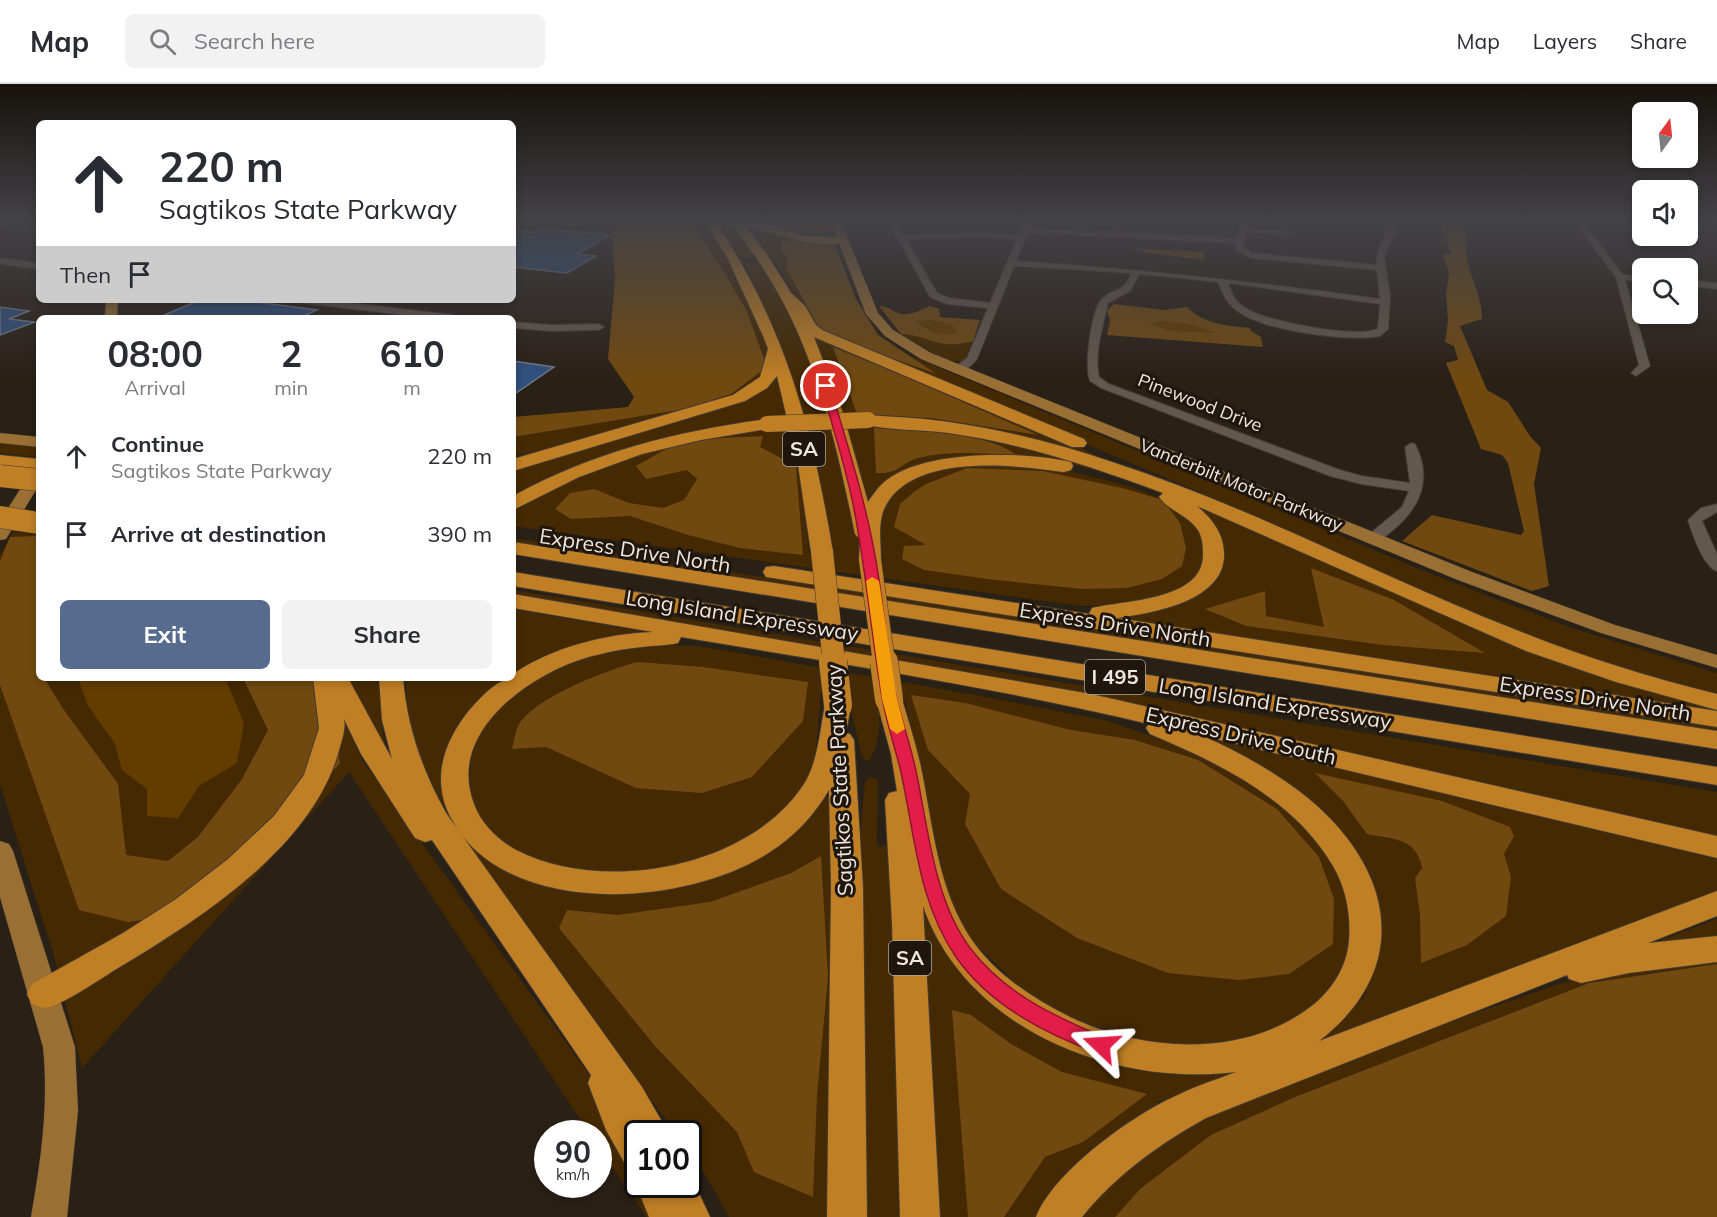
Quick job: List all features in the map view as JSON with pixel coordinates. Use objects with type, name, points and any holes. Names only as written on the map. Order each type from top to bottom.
[{"type":"highway","name":"Sagtikos State Parkway","points":[[743,275],[775,349],[798,423],[822,552],[838,705],[847,887],[847,1217]]},
{"type":"highway","name":"SA","points":[[774,275],[806,336],[829,395],[853,479],[870,560],[890,699],[908,923],[920,1217]]},
{"type":"highway","points":[[786,295],[800,309],[810,328],[817,333],[1132,466],[1452,612],[1527,642],[1618,674],[1717,702]]},
{"type":"highway","points":[[516,464],[708,409],[746,394],[769,377],[773,370],[775,349]]},
{"type":"highway","points":[[516,502],[572,474],[625,453],[697,435],[767,424],[868,420],[944,426],[1023,441],[1118,470],[1234,513]]},
{"type":"highway","points":[[516,458],[584,445]]},
{"type":"highway","points":[[870,560],[874,508],[880,497],[907,477],[934,467],[989,459],[1063,465],[1148,488],[1184,506],[1199,519],[1212,537],[1215,557],[1206,577],[1191,590],[1165,603],[1146,608],[1097,614],[1011,609]]},
{"type":"highway","points":[[4,466],[36,465]]},
{"type":"highway","points":[[4,466],[36,479]]},
{"type":"highway","points":[[0,503],[36,508]]},
{"type":"highway","points":[[0,517],[36,523]]},
{"type":"highway","name":"Express Drive North","points":[[516,532],[1717,719]]},
{"type":"highway","name":"Long Island Expressway","points":[[516,548],[1717,740]]},
{"type":"highway","name":"Long Island Expressway","points":[[516,579],[1717,776]]},
{"type":"highway","name":"Express Drive South","points":[[516,602],[1018,688],[1168,718],[1717,847]]},
{"type":"highway","points":[[765,644],[674,638],[633,640],[578,652],[527,675],[486,708],[475,721],[460,748],[454,763],[454,781],[463,816],[484,842],[499,854],[532,871],[551,877],[595,884],[619,884],[665,879],[690,873],[733,858],[752,848],[770,837],[798,814],[816,789],[827,765],[838,705]]},
{"type":"highway","points":[[44,994],[113,956],[178,916],[232,873],[284,824],[309,789],[328,746],[333,707],[326,681]]},
{"type":"highway","points":[[338,681],[375,754],[436,847],[490,900]]},
{"type":"highway","points":[[392,681],[395,724],[410,771],[433,817],[593,1047],[641,1120]]},
{"type":"highway","points":[[890,699],[908,770],[919,833],[940,912],[963,953],[978,971],[1012,1000],[1041,1019],[1089,1041],[1114,1049],[1167,1058],[1227,1058],[1251,1053],[1277,1046],[1319,1023],[1336,1006],[1354,981],[1364,956],[1366,937],[1364,911],[1357,885],[1338,849],[1324,831],[1270,784],[1205,748],[1135,720],[1018,688]]},
{"type":"highway","points":[[1056,1217],[1113,1156],[1167,1119],[1222,1093],[1717,903]]},
{"type":"highway","points":[[1483,994],[1629,959],[1717,949]]},
{"type":"highway","points":[[593,1047],[624,1125]]},
{"type":"highway","points":[[662,1198],[670,1217]]},
{"type":"highway","points":[[682,1198],[690,1217]]},
{"type":"main road","name":"Vanderbilt Motor Parkway","points":[[855,275],[867,306],[879,324],[908,346],[957,370],[1564,614],[1717,663]]},
{"type":"main road","points":[[7,438],[36,435]]},
{"type":"main road","points":[[7,438],[36,442]]},
{"type":"main road","points":[[0,535],[36,477]]},
{"type":"main road","points":[[0,851],[59,1047],[63,1074],[63,1102],[49,1217]]},
{"type":"street","points":[[922,275],[933,295],[959,303],[992,306]]},
{"type":"street","points":[[957,370],[970,362],[1006,275]]},
{"type":"street","name":"Pinewood Drive","points":[[1135,275],[1130,289],[1104,302],[1093,355],[1094,379],[1105,386],[1335,473],[1386,485],[1416,488]]},
{"type":"street","points":[[1173,275],[1384,302]]},
{"type":"street","points":[[1222,280],[1232,302],[1244,311],[1280,325],[1318,332],[1376,334],[1383,329],[1382,275]]},
{"type":"street","points":[[1632,278],[1620,277],[1645,366],[1635,373]]},
{"type":"street","points":[[1698,284],[1717,286]]},
{"type":"street","points":[[326,303],[417,315]]},
{"type":"street","points":[[516,325],[552,328],[599,327]]},
{"type":"street","points":[[1372,538],[1413,504],[1418,476],[1412,447]]},
{"type":"street","points":[[1717,508],[1706,511],[1695,520],[1701,538],[1717,567]]},
{"type":"shaded area","points":[[615,275],[725,275],[746,309],[767,367],[731,394],[685,409],[516,437],[516,417],[628,407],[634,397],[608,359]]},
{"type":"shaded area","points":[[725,275],[735,275],[747,295],[764,337],[768,356],[768,372],[734,397],[573,446],[516,456],[516,437],[685,409],[731,394],[746,309]]},
{"type":"shaded area","points":[[749,275],[768,275],[783,295],[801,329],[814,361],[844,462],[862,562],[883,562],[878,518],[887,496],[911,480],[950,467],[1003,462],[1053,467],[1129,486],[1167,501],[1195,521],[1207,547],[1201,574],[1173,592],[1124,604],[1080,606],[516,526],[516,510],[571,479],[609,463],[724,426],[637,445],[566,472],[516,498],[516,467],[669,424],[776,377],[779,379],[799,451],[809,553],[830,553],[804,416],[777,336]]},
{"type":"shaded area","points":[[783,275],[790,275],[819,328],[874,352],[934,372],[911,356],[1424,571],[1569,627],[1717,673],[1717,696],[1653,680],[1500,626],[1258,517],[820,331],[804,312]]},
{"type":"shaded area","points":[[790,275],[847,275],[856,299],[878,335],[937,374],[874,352],[819,328]]},
{"type":"shaded area","points":[[1449,275],[1472,275],[1479,298],[1482,319],[1460,326],[1487,390],[1508,402],[1530,436],[1541,448],[1534,484],[1549,586],[1532,591],[1402,541],[1432,515],[1521,535],[1524,531],[1508,463],[1502,455],[1481,449],[1446,363],[1458,360],[1454,346],[1445,342],[1448,321],[1446,294]]},
{"type":"shaded area","points":[[1114,304],[1164,310],[1187,307],[1208,321],[1250,328],[1261,337],[1263,347],[1107,335],[1110,320],[1107,311]]},
{"type":"shaded area","points":[[879,306],[905,314],[930,306],[939,309],[940,317],[980,320],[973,341],[943,344],[901,334]]},
{"type":"shaded area","points":[[930,320],[951,324],[958,332],[935,333],[915,321]]},
{"type":"shaded area","points":[[1161,321],[1194,325],[1217,333],[1171,331],[1150,324]]},
{"type":"shaded area","points":[[809,330],[1110,462],[991,437],[1153,486],[1394,590],[1717,707],[1717,711],[1114,618],[1160,609],[1203,591],[1215,529],[1157,489],[1103,471],[1062,463],[946,461],[870,505],[842,411]]},
{"type":"shaded area","points":[[901,334],[951,344],[973,341],[964,361],[947,361]]},
{"type":"shaded area","points":[[833,347],[1038,435],[931,418],[857,414]]},
{"type":"shaded area","points":[[874,428],[967,437],[986,441],[1017,455],[942,454],[912,460],[890,472],[876,473]]},
{"type":"shaded area","points":[[763,436],[760,447],[796,466],[803,555],[740,548],[688,535],[630,516],[571,519],[555,509],[570,493],[594,489],[629,503],[663,508],[684,500],[697,479],[687,470],[646,479],[636,466],[668,448],[704,439]]},
{"type":"shaded area","points":[[0,442],[36,447],[34,457],[0,453]]},
{"type":"shaded area","points":[[967,468],[1043,471],[1122,488],[1163,500],[1180,523],[1186,548],[1182,566],[1162,579],[1127,588],[1083,589],[924,570],[902,559],[904,546],[926,545],[894,527],[900,504],[926,484]]},
{"type":"shaded area","points":[[13,531],[36,535],[36,681],[326,681],[362,760],[624,1123],[624,1184],[612,1166],[612,1120],[581,1120],[349,772],[82,1068],[54,956],[0,785],[0,555]]},
{"type":"shaded area","points":[[36,536],[36,681],[46,681],[118,784],[126,855],[168,861],[198,837],[242,779],[268,730],[244,681],[317,681],[333,723],[340,763],[224,892],[183,914],[128,922],[79,910],[0,685],[0,561],[10,537]]},
{"type":"shaded area","points":[[516,538],[1717,726],[1717,730],[516,543]]},
{"type":"shaded area","points":[[1311,568],[1394,600],[1485,653],[1383,645],[1246,626],[1205,609],[1265,591],[1266,616],[1324,627]]},
{"type":"shaded area","points":[[516,591],[1717,792],[1717,840],[1064,690],[516,597]]},
{"type":"shaded area","points":[[516,610],[656,634],[591,642],[494,695],[451,804],[472,845],[518,874],[660,888],[820,796],[834,798],[833,1217],[729,1217],[702,1170],[702,1120],[666,1120],[473,855],[422,770],[409,719],[405,681],[516,681]]},
{"type":"shaded area","points":[[657,645],[699,646],[1109,721],[1200,754],[1288,809],[1336,862],[1351,901],[1351,956],[1323,1002],[1271,1035],[1208,1048],[1121,1038],[1035,1002],[970,939],[948,895],[905,701],[880,702],[877,741],[868,762],[862,756],[846,690],[821,691],[814,774],[788,812],[727,854],[642,877],[556,869],[495,840],[468,799],[472,744],[502,703],[554,669],[595,655]]},
{"type":"shaded area","points":[[637,662],[703,667],[808,682],[803,721],[752,777],[702,793],[636,788],[546,747],[512,749],[518,726],[539,705],[590,678]]},
{"type":"shaded area","points":[[79,681],[226,681],[244,723],[237,763],[199,786],[178,818],[147,816],[147,789],[122,770],[114,742],[88,706]]},
{"type":"shaded area","points":[[345,681],[379,681],[386,755]]},
{"type":"shaded area","points":[[911,695],[965,703],[1071,730],[1135,740],[1198,760],[1277,809],[1319,857],[1334,899],[1333,944],[1289,974],[1239,980],[1168,973],[1077,938],[1001,889],[965,824],[970,794],[928,750]]},
{"type":"shaded area","points":[[1205,737],[1717,859],[1717,896],[1183,1100],[1156,1101],[1162,1114],[1039,1217],[934,1217],[915,902],[928,901],[953,950],[1110,1058],[1320,1040],[1364,997],[1379,942],[1365,881]]},
{"type":"shaded area","points":[[1315,773],[1442,801],[1510,827],[1514,836],[1504,854],[1511,877],[1506,916],[1467,945],[1421,963],[1420,915],[1415,878],[1422,868],[1419,858],[1409,845],[1395,839],[1367,834],[1343,801]]},
{"type":"shaded area","points":[[870,777],[878,780],[877,847],[891,844],[906,1217],[861,1217],[859,847],[865,782]]},
{"type":"shaded area","points":[[821,856],[828,977],[817,1095],[813,1197],[754,1172],[737,1132],[655,1046],[559,928],[567,910],[618,915],[710,902],[791,873]]},
{"type":"shaded area","points":[[1717,919],[1717,948],[1671,951],[1661,940]]},
{"type":"shaded area","points":[[1717,961],[1717,964],[1589,983],[1295,1097],[1140,1189],[1115,1217],[1074,1217],[1154,1139],[1344,1058],[1562,983],[1633,967]]},
{"type":"shaded area","points":[[1717,964],[1717,1217],[1115,1217],[1140,1189],[1211,1135],[1295,1097],[1589,983]]},
{"type":"shaded area","points":[[952,1010],[971,1015],[1011,1044],[1062,1072],[1147,1094],[1083,1142],[1045,1157],[1004,1217],[968,1217]]},
{"type":"shaded area","points":[[633,1198],[660,1198],[691,1217],[646,1217]]},
{"type":"building","points":[[193,303],[264,303],[317,310],[306,315],[164,315]]},
{"type":"building","points":[[0,307],[29,311],[9,319],[35,322],[0,335]]},
{"type":"building","points":[[516,361],[554,367],[516,393]]},
{"type":"slow traffic","points":[[872,581],[890,699],[897,729]]},
{"type":"route","points":[[826,386],[858,502],[870,560],[890,699],[908,770],[919,833],[940,912],[963,953],[998,989],[1041,1019],[1064,1031],[1101,1045]]}]
